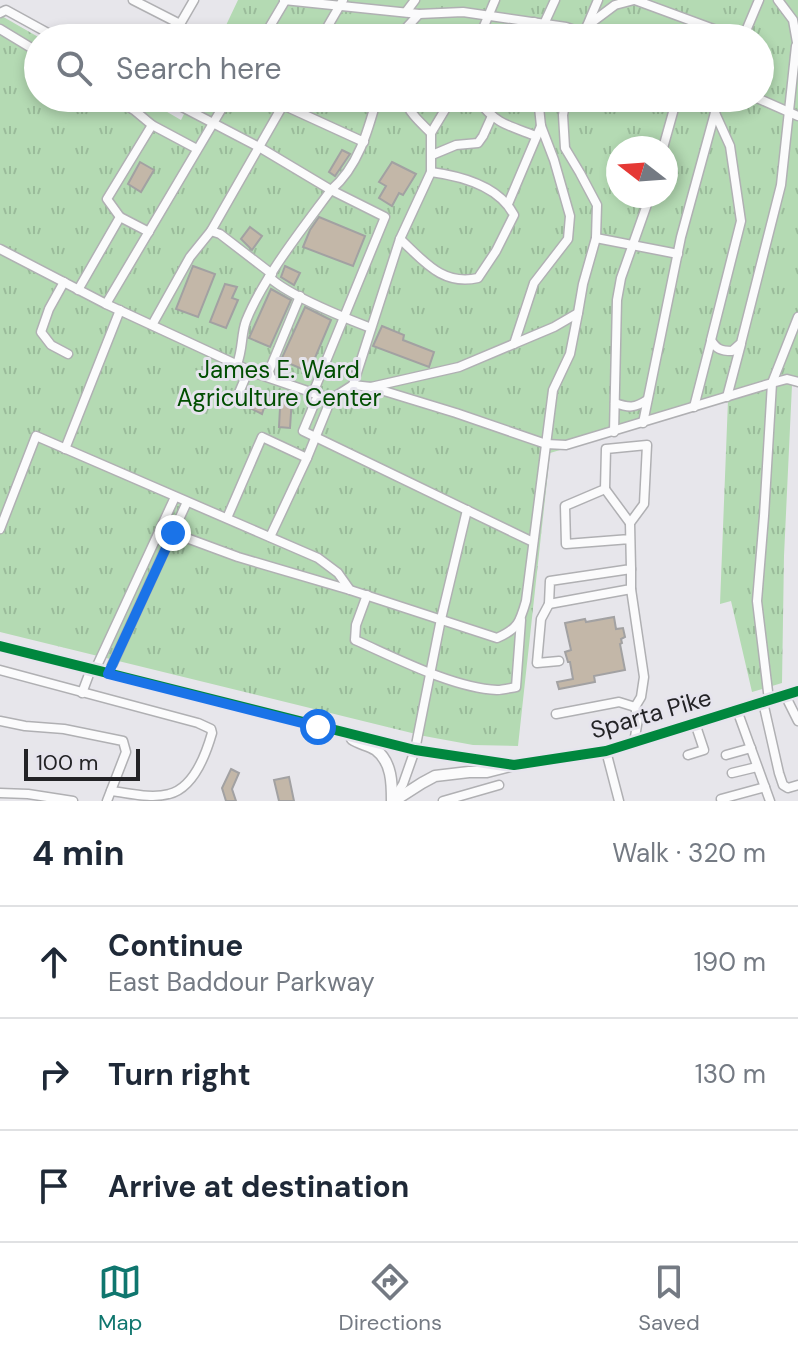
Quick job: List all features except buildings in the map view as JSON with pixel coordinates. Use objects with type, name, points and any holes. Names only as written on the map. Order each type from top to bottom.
[{"type":"main road","points":[[0,646],[415,750],[514,765]]},
{"type":"main road","name":"Sparta Pike","points":[[393,801],[435,776],[487,772],[606,751],[798,691]]},
{"type":"main road","points":[[344,733],[359,744],[375,749],[383,757],[392,783],[393,801]]},
{"type":"street","points":[[11,0],[3,12],[28,24]]},
{"type":"street","points":[[133,0],[180,24],[194,0]]},
{"type":"street","points":[[271,24],[285,0],[342,2],[419,14],[463,12],[544,24],[555,0]]},
{"type":"street","points":[[406,12],[415,0]]},
{"type":"street","points":[[485,24],[495,0]]},
{"type":"street","points":[[589,24],[598,0]]},
{"type":"street","points":[[595,24],[615,5],[634,0],[701,24]]},
{"type":"street","points":[[747,24],[759,0]]},
{"type":"street","points":[[727,397],[781,185],[794,114],[797,47],[793,20],[778,0]]},
{"type":"street","points":[[329,24],[342,2]]},
{"type":"street","points":[[410,24],[419,14]]},
{"type":"street","points":[[0,29],[24,44]]},
{"type":"street","points":[[774,105],[794,114]]},
{"type":"street","points":[[136,112],[152,125],[197,149]]},
{"type":"street","points":[[190,112],[385,217],[344,317],[303,431],[533,542]]},
{"type":"street","points":[[106,304],[219,112]]},
{"type":"street","points":[[152,325],[190,257],[211,231],[279,112]]},
{"type":"street","points":[[306,112],[364,142]]},
{"type":"street","points":[[237,364],[242,350],[244,324],[271,275],[331,190],[341,182],[364,142],[373,112]]},
{"type":"street","points":[[411,112],[431,133]]},
{"type":"street","points":[[353,385],[400,239],[431,172],[431,133],[444,112]]},
{"type":"street","points":[[488,112],[497,121],[536,136]]},
{"type":"street","points":[[514,344],[534,283],[568,239],[570,216],[541,126],[540,112]]},
{"type":"street","points":[[367,595],[356,625],[355,640],[431,674],[499,691],[516,687],[521,620],[553,390],[570,354],[583,284],[596,238],[597,205],[565,148],[564,112]]},
{"type":"street","points":[[666,136],[673,112]]},
{"type":"street","points":[[643,423],[678,254],[715,113]]},
{"type":"street","points":[[694,407],[741,221],[730,146],[715,113]]},
{"type":"street","points":[[432,155],[456,145],[478,143],[492,116]]},
{"type":"street","points":[[149,232],[120,217],[107,199],[152,125]]},
{"type":"street","points":[[508,204],[541,126]]},
{"type":"street","points":[[400,239],[436,272],[464,281],[478,278],[514,215],[508,204],[484,187],[452,175],[431,172]]},
{"type":"street","points":[[614,432],[617,300],[621,278],[646,208]]},
{"type":"street","points":[[78,290],[120,217]]},
{"type":"street","points":[[211,231],[220,234],[271,275],[273,281],[371,328]]},
{"type":"street","points":[[596,238],[678,254]]},
{"type":"street","points":[[0,249],[106,304],[237,364],[331,399]]},
{"type":"street","points":[[64,282],[41,332],[51,345],[68,354]]},
{"type":"street","points":[[271,378],[269,371],[300,296]]},
{"type":"street","points":[[65,449],[120,310]]},
{"type":"street","points":[[371,387],[459,367],[554,327],[578,313]]},
{"type":"street","points":[[798,317],[772,383],[757,601],[766,701],[779,773],[783,785],[788,788],[798,785]]},
{"type":"street","points":[[711,340],[715,348],[723,351],[732,351],[741,343]]},
{"type":"street","points":[[246,398],[238,395],[249,369]]},
{"type":"street","points":[[270,537],[331,399],[353,385],[371,387],[546,444],[566,445],[772,383],[787,379],[798,382]]},
{"type":"street","points":[[615,403],[626,408],[636,407],[648,399]]},
{"type":"street","points":[[0,529],[36,436],[318,558],[338,573],[350,590]]},
{"type":"street","points":[[227,518],[262,437],[307,458]]},
{"type":"street","points":[[630,523],[644,504],[647,445],[606,449],[605,489],[630,523],[631,589],[644,677],[641,697],[635,707],[638,719],[634,743]]},
{"type":"street","points":[[605,489],[565,506],[566,544],[630,539]]},
{"type":"street","points":[[82,693],[175,497]]},
{"type":"street","points":[[108,674],[187,502]]},
{"type":"street","points":[[393,801],[403,784],[415,750],[467,510]]},
{"type":"street","points":[[173,533],[238,557],[497,638],[512,632],[521,620]]},
{"type":"street","points":[[559,661],[537,663],[541,619],[549,604],[550,581],[631,569]]},
{"type":"street","points":[[549,604],[631,589]]},
{"type":"street","points":[[132,591],[144,595]]},
{"type":"street","points":[[0,670],[211,729],[204,759],[184,786],[174,793],[144,795],[111,791]]},
{"type":"street","points":[[785,695],[798,721]]},
{"type":"street","points":[[556,714],[619,702],[635,707]]},
{"type":"street","points":[[737,710],[770,801]]},
{"type":"street","points":[[0,721],[123,741],[126,752],[107,801]]},
{"type":"street","points":[[695,723],[704,750]]},
{"type":"street","points":[[688,755],[715,747]]},
{"type":"street","points":[[726,755],[751,748]]},
{"type":"street","points":[[606,751],[619,801]]},
{"type":"street","points":[[732,773],[757,767]]},
{"type":"street","points":[[443,801],[499,785]]},
{"type":"street","points":[[721,799],[765,787]]},
{"type":"street","points":[[0,793],[73,801]]},
{"type":"green space","name":"James E. Ward Agriculture Center","points":[[238,0],[798,0],[798,386],[792,385],[782,683],[752,692],[731,601],[720,604],[728,400],[550,453],[518,746],[473,745],[424,736],[0,632],[0,15],[24,29],[24,112],[167,112],[181,120],[185,112],[774,112],[774,24],[227,24]]},
{"type":"cycle path","points":[[0,646],[415,750],[514,765],[606,751],[798,691]]},
{"type":"route","points":[[173,533],[108,674],[318,727]]}]
